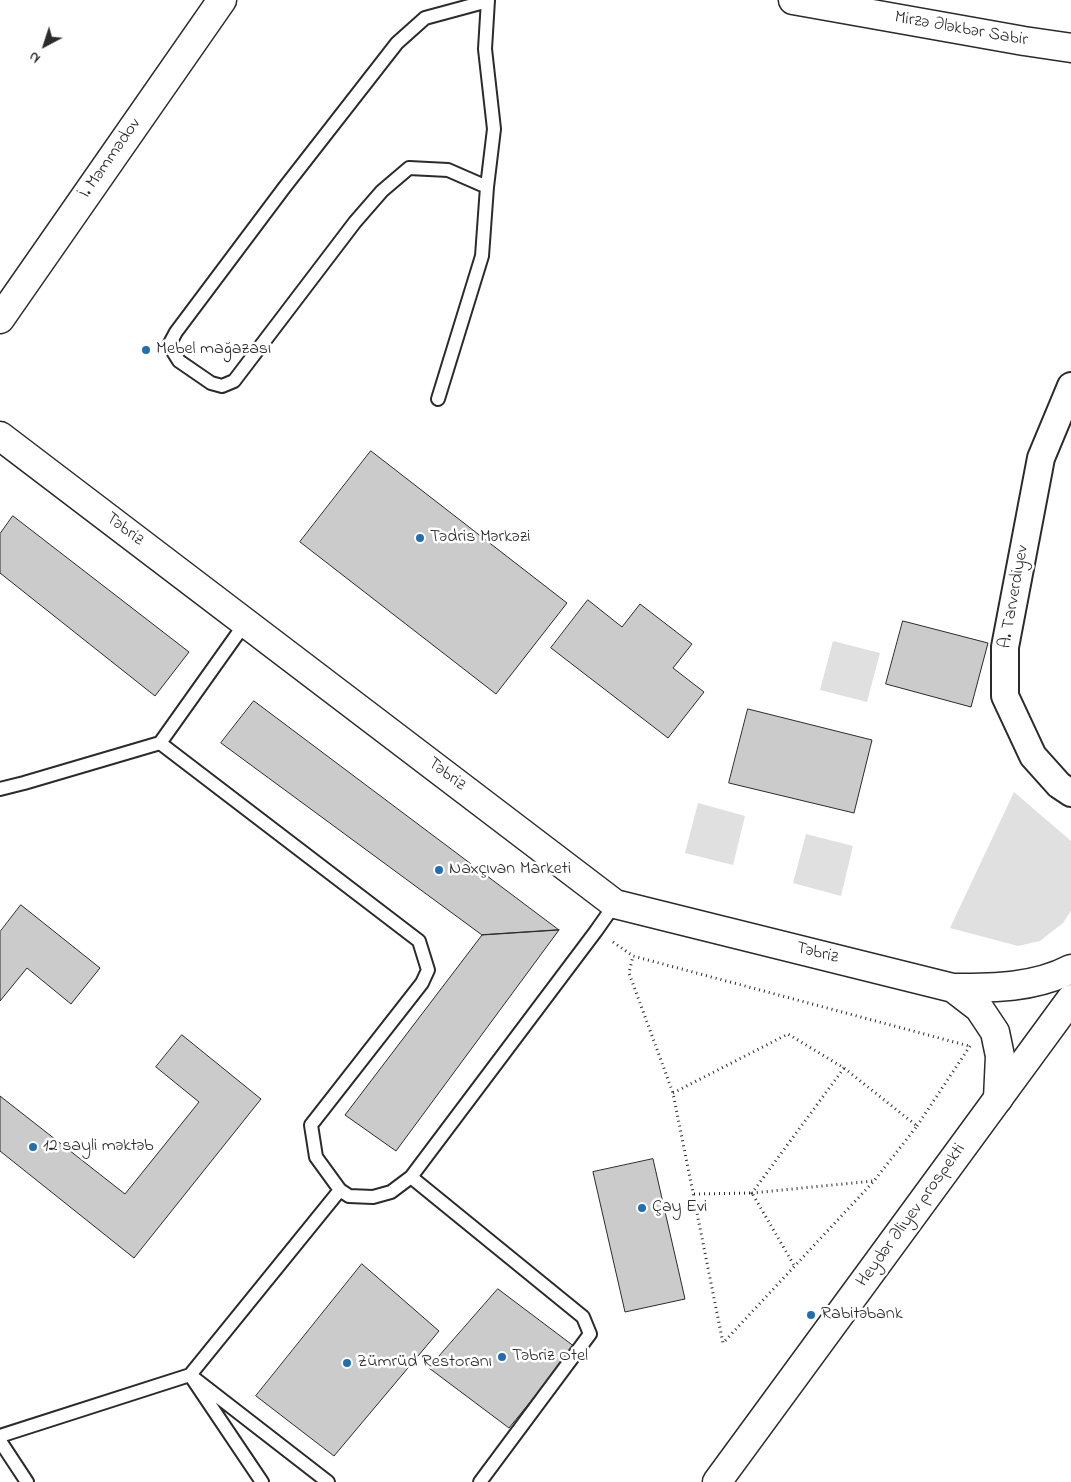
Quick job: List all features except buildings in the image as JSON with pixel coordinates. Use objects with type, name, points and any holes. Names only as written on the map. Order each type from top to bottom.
[{"type":"main road","name":"İ. Məmmədov","points":[[0,319],[222,0]]},
{"type":"main road","name":"Mirzə Ələkbər Sabir","points":[[793,0],[1014,40],[1071,48]]},
{"type":"main road","name":"Təbriz","points":[[0,436],[615,904],[953,988]]},
{"type":"main road","points":[[953,988],[994,988],[1028,984],[1062,974],[1071,969]]},
{"type":"main road","points":[[953,988],[979,1008],[995,1032],[1000,1056],[998,1099]]},
{"type":"main road","name":"Heydər Əliyev prospekti","points":[[718,1482],[1071,999]]},
{"type":"street","name":"A. Tarverdiyev","points":[[1071,386],[1041,458],[1005,647],[1005,696],[1033,756],[1059,785],[1071,793]]},
{"type":"lane","points":[[438,399],[482,256],[487,187],[494,129],[485,49],[488,1],[425,18],[397,43],[284,188],[176,332],[169,345],[179,361],[210,383],[222,386],[234,381],[355,222],[382,190],[409,168],[448,170],[487,187]]},
{"type":"lane","points":[[0,789],[160,743],[246,622]]},
{"type":"lane","points":[[160,743],[419,941],[428,970],[422,983],[311,1125],[316,1158],[340,1190],[349,1196],[373,1197],[391,1192],[411,1177],[615,904]]},
{"type":"lane","points":[[411,1177],[583,1317],[590,1334],[480,1482]]},
{"type":"lane","points":[[0,1436],[190,1375],[340,1190]]},
{"type":"lane","points":[[190,1375],[262,1482]]},
{"type":"lane","points":[[190,1375],[328,1482]]},
{"type":"lane","points":[[0,1442],[27,1482]]},
{"type":"path","points":[[633,956],[969,1046],[917,1126],[874,1181],[723,1343],[674,1093],[629,973],[633,956]]},
{"type":"path","points":[[674,1093],[788,1034],[844,1068],[917,1126]]},
{"type":"path","points":[[752,1193],[844,1068]]},
{"type":"path","points":[[694,1194],[752,1193],[874,1181]]},
{"type":"path","points":[[752,1193],[795,1267]]},
{"type":"shaded area","points":[[833,641],[880,653],[867,702],[820,690]]},
{"type":"shaded area","points":[[1014,792],[1071,841],[1071,911],[1063,923],[1040,941],[1018,946],[950,928]]},
{"type":"shaded area","points":[[698,803],[745,816],[733,865],[685,853]]},
{"type":"shaded area","points":[[806,834],[853,846],[841,896],[793,883]]},
{"type":"place","name":"Mebel mağazası","points":[[146,350]]},
{"type":"place","name":"Tədris Mərkəzi","points":[[420,538]]},
{"type":"place","name":"Naxçıvan Marketi","points":[[439,870]]},
{"type":"place","name":"12 sayli məktəb","points":[[33,1147]]},
{"type":"place","name":"Çay Evi","points":[[642,1208]]},
{"type":"place","name":"Rabitəbank","points":[[811,1315]]},
{"type":"place","name":"Təbriz Otel","points":[[502,1357]]},
{"type":"place","name":"Zümrüd Restoranı","points":[[347,1363]]}]
